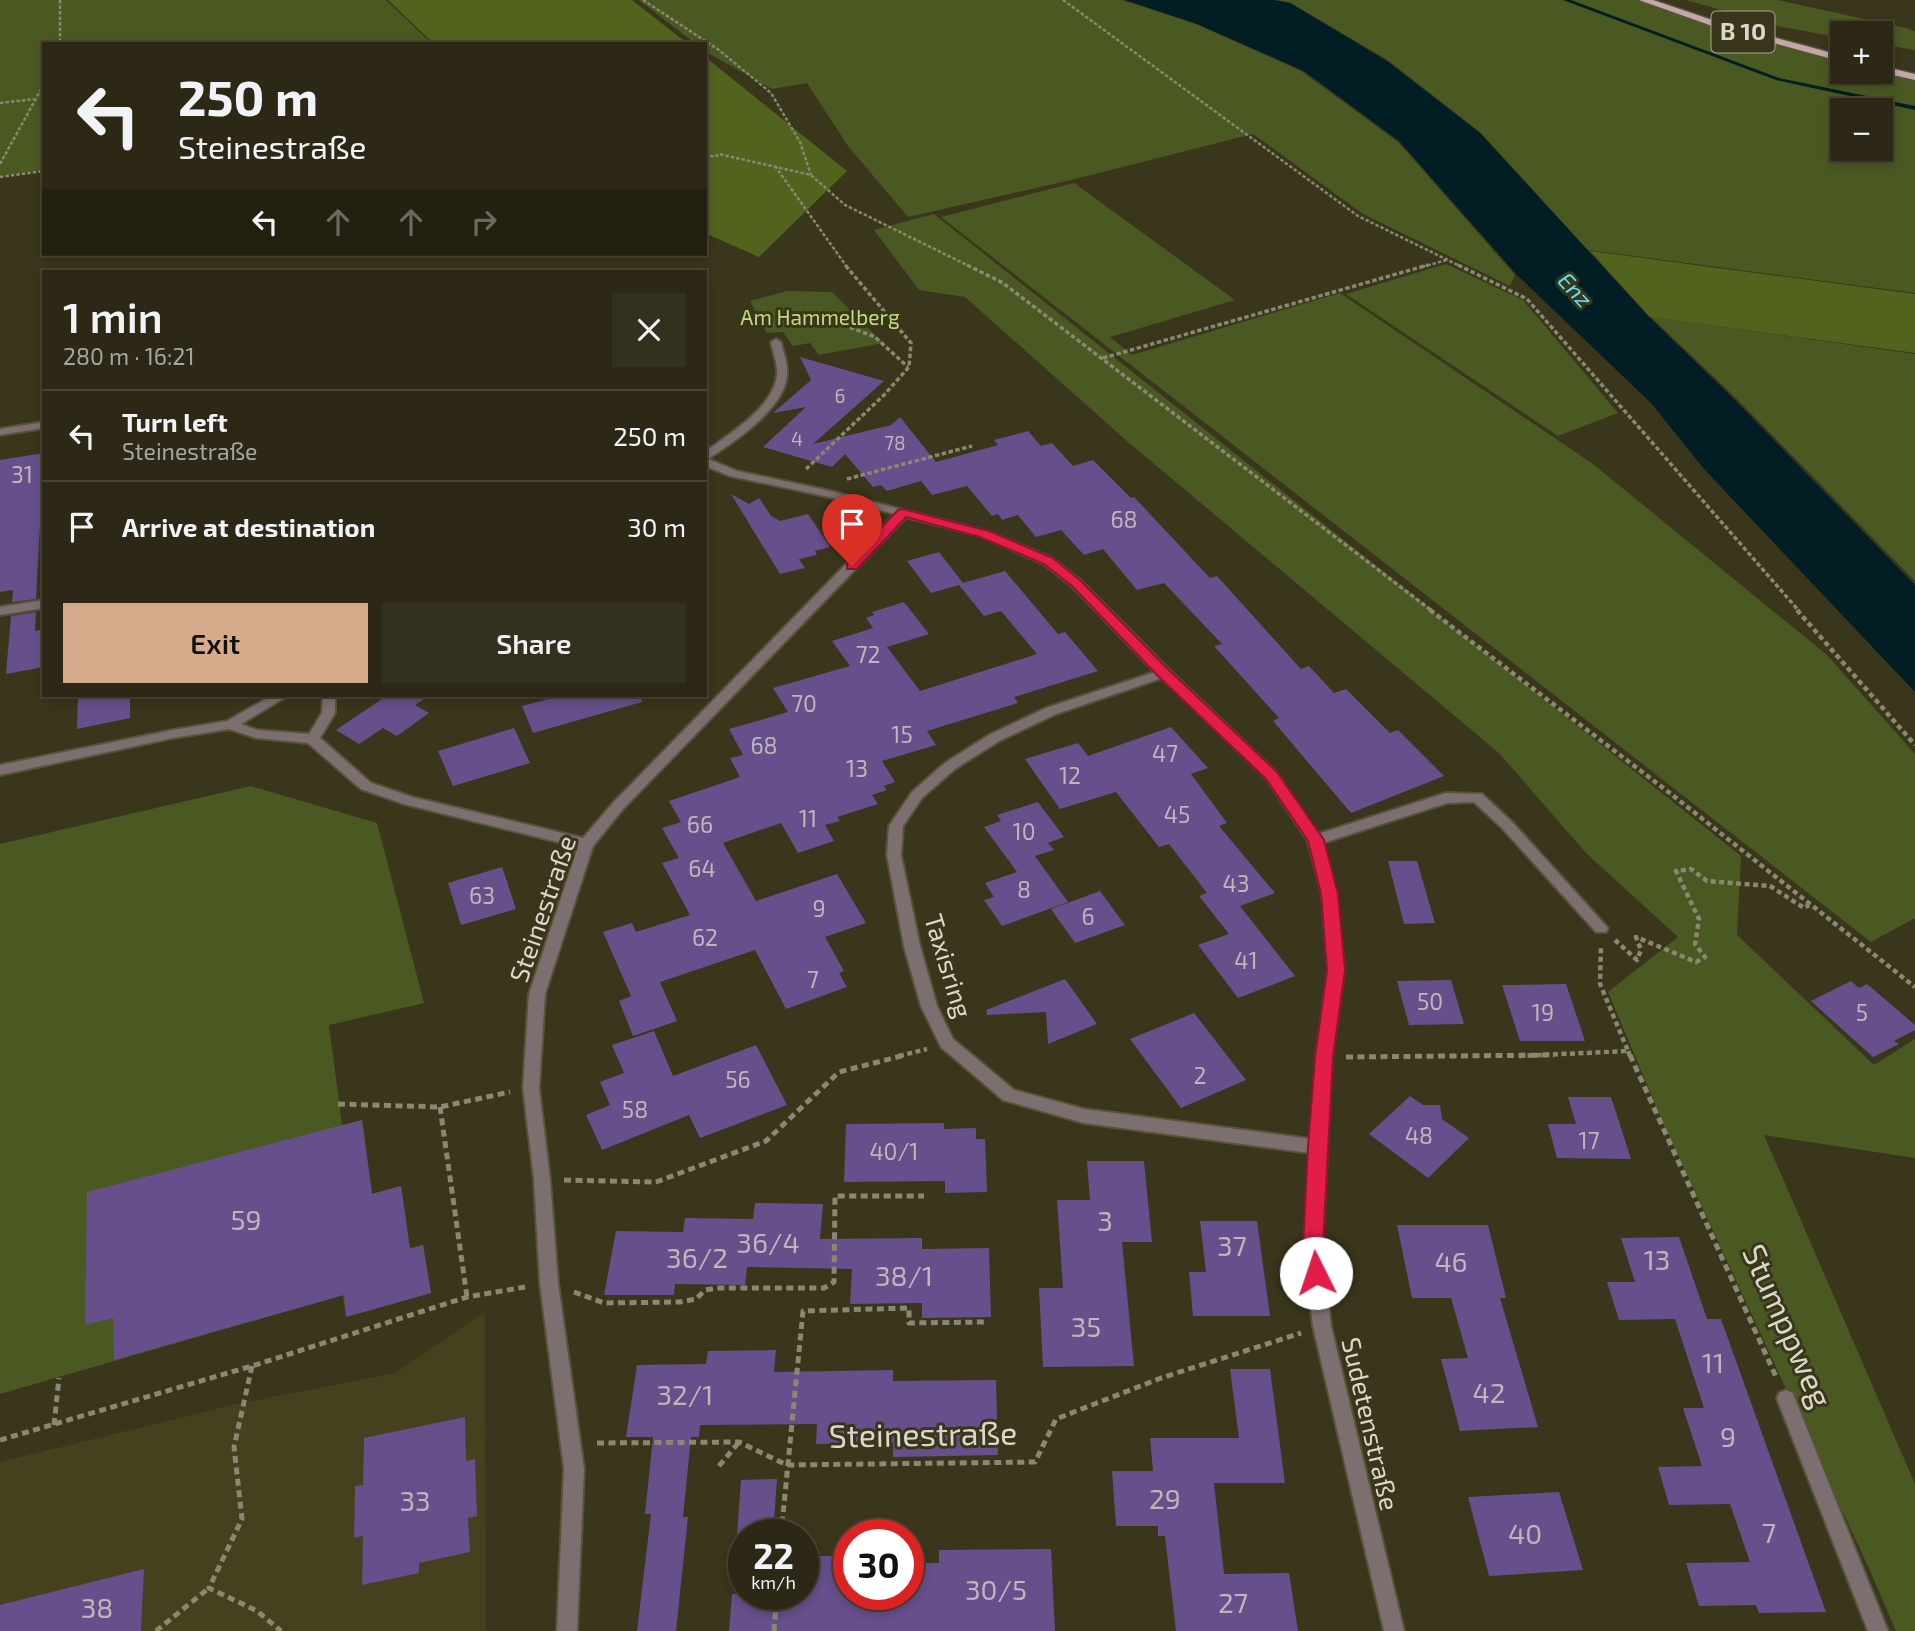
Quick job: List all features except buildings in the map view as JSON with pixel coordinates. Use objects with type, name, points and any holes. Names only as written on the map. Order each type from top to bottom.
[{"type":"main road","name":"B 10","points":[[1644,0],[1721,26],[1830,56]]},
{"type":"main road","points":[[1893,72],[1915,77]]},
{"type":"street","points":[[707,458],[758,416],[776,394],[782,377],[776,342]]},
{"type":"street","points":[[0,432],[42,425]]},
{"type":"street","name":"Sudetenstraße","points":[[707,461],[734,474],[826,493],[985,534],[1048,561],[1076,583],[1164,673],[1271,775],[1315,840],[1329,894],[1336,970],[1324,1057],[1313,1246],[1322,1326],[1394,1631]]},
{"type":"street","name":"Steinestraße","points":[[567,1631],[574,1469],[549,1283],[542,1179],[531,1088],[537,994],[586,844],[618,806],[903,513]]},
{"type":"street","points":[[0,611],[42,604]]},
{"type":"street","name":"Taxisring","points":[[1164,673],[1051,711],[994,738],[950,766],[917,795],[896,826],[894,855],[912,946],[929,1006],[947,1043],[1009,1095],[1084,1116],[1318,1147]]},
{"type":"street","points":[[0,770],[173,734],[230,725],[279,697]]},
{"type":"street","points":[[312,739],[325,724],[332,708],[329,697]]},
{"type":"street","points":[[230,725],[256,734],[312,739],[366,786],[409,801],[586,844]]},
{"type":"street","points":[[1315,840],[1446,799],[1477,797],[1507,825],[1601,928]]},
{"type":"street","name":"Stumppweg","points":[[1786,1399],[1878,1631]]},
{"type":"path","points":[[60,0],[60,42]]},
{"type":"path","points":[[643,0],[707,42]]},
{"type":"path","points":[[1063,0],[1358,216],[1527,299],[1915,745]]},
{"type":"path","points":[[707,42],[771,93],[800,142],[811,175]]},
{"type":"path","points":[[0,164],[42,87]]},
{"type":"path","points":[[0,103],[35,99]]},
{"type":"path","points":[[707,155],[715,157],[719,154],[811,175],[845,205],[1003,283],[1671,794],[1915,987]]},
{"type":"path","points":[[775,166],[844,264],[911,343],[909,367],[884,395],[788,486]]},
{"type":"path","points":[[0,177],[42,171]]},
{"type":"path","points":[[1102,359],[1447,260]]},
{"type":"path","points":[[776,342],[772,323],[802,315],[820,316],[874,337],[909,367]]},
{"type":"path","points":[[826,493],[850,477],[972,446]]},
{"type":"path","points":[[1601,928],[1637,960],[1641,950],[1636,937],[1696,962],[1705,957],[1695,944],[1699,919],[1676,871],[1691,869],[1707,881],[1770,886],[1804,908],[1809,905]]},
{"type":"path","name":"Stumppweg","points":[[1601,928],[1600,984],[1786,1399]]},
{"type":"path","points":[[542,1179],[656,1182],[766,1141],[839,1072],[947,1043]]},
{"type":"path","points":[[1324,1057],[1506,1057],[1628,1051]]},
{"type":"path","points":[[338,1104],[440,1107],[531,1088]]},
{"type":"path","points":[[440,1107],[467,1297]]},
{"type":"path","points":[[0,1440],[251,1366],[467,1297],[549,1283],[604,1303],[680,1302],[696,1299],[705,1290],[717,1288],[824,1288],[834,1282],[832,1243],[835,1196],[924,1196]]},
{"type":"path","points":[[782,1519],[803,1311],[909,1308],[909,1323],[984,1322]]},
{"type":"path","name":"Steinestraße","points":[[572,1443],[739,1441],[787,1465],[1035,1462],[1056,1419],[1161,1378],[1322,1326]]},
{"type":"path","points":[[156,1631],[209,1588],[242,1519],[234,1447],[251,1366]]},
{"type":"path","points":[[54,1425],[59,1378]]},
{"type":"path","points":[[719,1466],[739,1441]]},
{"type":"path","points":[[209,1588],[268,1617],[281,1631]]},
{"type":"path","points":[[774,1631],[776,1610]]},
{"type":"shaded area","points":[[485,1312],[486,1631],[0,1631],[0,1462],[228,1406],[395,1373]]},
{"type":"green space","points":[[0,0],[386,0],[430,42],[42,42],[42,170],[0,176]]},
{"type":"green space","points":[[388,0],[632,0],[685,42],[432,42]]},
{"type":"green space","points":[[639,0],[1122,0],[1196,24],[1301,71],[1398,142],[1515,275],[1510,286],[1363,214],[1253,134],[1075,179],[908,217],[848,146],[807,83],[772,89],[707,52],[707,42],[693,42]]},
{"type":"green space","points":[[1277,0],[1637,0],[1729,31],[1830,59],[1830,84],[1893,84],[1893,75],[1915,80],[1915,293],[1588,250],[1481,133],[1389,61],[1291,3]]},
{"type":"green space","points":[[1686,0],[1777,0],[1874,21],[1830,21],[1830,36],[1782,27]]},
{"type":"green space","points":[[1893,25],[1915,31],[1915,50],[1893,46]]},
{"type":"green space","points":[[707,59],[847,171],[759,257],[707,234]]},
{"type":"green space","points":[[1074,183],[1235,300],[1110,337],[1132,355],[1340,293],[1593,464],[1827,655],[1915,754],[1915,918],[1871,942],[941,217]]},
{"type":"green space","points":[[934,214],[1741,856],[1737,935],[1874,1065],[1915,1039],[1915,1158],[1764,1135],[1915,1484],[1915,1631],[1896,1631],[1661,1118],[1608,992],[1678,937],[1586,853],[1500,754],[1128,442],[965,297],[919,290],[874,230]]},
{"type":"green space","points":[[1590,251],[1915,294],[1915,353],[1650,317]]},
{"type":"green space","points":[[1446,264],[1523,300],[1618,413],[1558,436],[1346,294]]},
{"type":"green space","name":"Am Hammelberg","points":[[787,291],[832,292],[883,343],[819,355],[810,343],[793,346],[783,332],[767,333],[750,301]]},
{"type":"green space","points":[[1651,317],[1915,354],[1915,581],[1738,400]]},
{"type":"green space","points":[[251,786],[377,823],[424,1003],[329,1025],[342,1125],[362,1120],[372,1194],[401,1186],[410,1248],[423,1245],[431,1293],[346,1317],[343,1295],[0,1394],[0,844]]},
{"type":"water","name":"Enz","points":[[1125,0],[1273,0],[1290,3],[1387,61],[1480,133],[1648,316],[1735,400],[1915,585],[1915,692],[1704,469],[1651,403],[1517,275],[1399,141],[1304,71],[1197,24]]},
{"type":"waterway","points":[[1566,0],[1778,79],[1915,108]]},
{"type":"route","points":[[852,566],[903,513],[985,534],[1048,561],[1076,583],[1164,673],[1271,775],[1315,840],[1329,894],[1336,970],[1324,1057],[1318,1147],[1313,1246],[1316,1273]]}]
